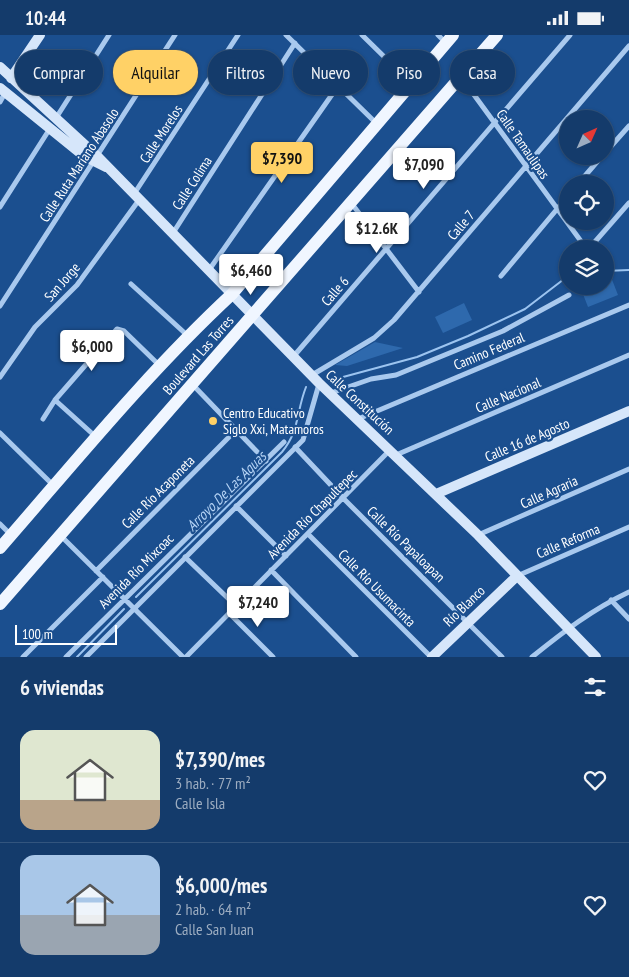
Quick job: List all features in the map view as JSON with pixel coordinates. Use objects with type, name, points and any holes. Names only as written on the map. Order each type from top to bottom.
[{"type":"main road","points":[[11,78],[40,35]]},
{"type":"main road","name":"Boulevard Las Torres","points":[[484,50],[497,35]]},
{"type":"main road","name":"Boulevard Las Torres","points":[[437,50],[446,38]]},
{"type":"main road","name":"Calle Constitución","points":[[0,67],[56,119],[96,160]]},
{"type":"main road","name":"Boulevard Las Torres","points":[[0,604],[6,593],[61,536],[450,90]]},
{"type":"main road","name":"Calle Constitución","points":[[2,95],[106,167],[293,357],[478,535],[596,657]]},
{"type":"main road","name":"Boulevard Las Torres","points":[[0,548],[96,438],[189,336],[232,294],[402,95]]},
{"type":"main road","name":"Calle 16 de Agosto","points":[[436,494],[629,411]]},
{"type":"main road","name":"Río Blanco","points":[[431,657],[517,576]]},
{"type":"street","points":[[56,119],[109,35]]},
{"type":"street","name":"Calle Ruta Mariano Abasolo","points":[[0,306],[175,35]]},
{"type":"street","name":"Calle Morelos","points":[[136,197],[238,35]]},
{"type":"street","points":[[286,35],[302,50]]},
{"type":"street","points":[[362,35],[378,50]]},
{"type":"street","name":"Calle 6","points":[[293,357],[570,35]]},
{"type":"street","name":"Calle Colima","points":[[172,233],[295,43]]},
{"type":"street","name":"Calle 7","points":[[312,375],[374,338],[419,292],[629,46]]},
{"type":"street","points":[[209,270],[332,95]]},
{"type":"street","points":[[347,95],[377,124]]},
{"type":"street","name":"Calle Tamaulipas","points":[[474,95],[583,244],[588,246],[597,240],[629,203]]},
{"type":"street","points":[[614,143],[629,126]]},
{"type":"street","points":[[0,207],[49,129]]},
{"type":"street","points":[[586,175],[594,165]]},
{"type":"street","name":"San Jorge","points":[[0,377],[35,327],[77,285],[136,197]]},
{"type":"street","points":[[351,203],[419,292]]},
{"type":"street","points":[[500,276],[559,206]]},
{"type":"street","points":[[132,284],[189,336]]},
{"type":"street","points":[[0,291],[7,295]]},
{"type":"street","points":[[330,393],[370,379],[396,375],[504,331],[568,295]]},
{"type":"street","name":"Camino Federal","points":[[358,419],[629,305]]},
{"type":"street","points":[[43,419],[55,401],[119,329],[124,331],[161,367]]},
{"type":"street","name":"Calle Nacional","points":[[393,452],[629,355]]},
{"type":"street","name":"Avenida Río Mixcoac","points":[[86,657],[304,437],[320,383]]},
{"type":"street","points":[[192,384],[266,461]]},
{"type":"street","points":[[55,401],[96,438]]},
{"type":"street","name":"Calle Río Acaponeta","points":[[96,571],[236,430]]},
{"type":"street","points":[[0,433],[54,486]]},
{"type":"street","name":"Avenida Río Mixcoac","points":[[66,657],[284,442]]},
{"type":"street","name":"Calle Río Papaloapan","points":[[295,447],[344,499],[502,657]]},
{"type":"street","name":"Avenida Río Chapultepec","points":[[184,657],[393,452]]},
{"type":"street","name":"Calle Agraria","points":[[478,535],[629,469]]},
{"type":"street","points":[[236,505],[286,556]]},
{"type":"street","points":[[0,524],[12,535]]},
{"type":"street","name":"Calle Reforma","points":[[517,576],[629,527]]},
{"type":"street","name":"Calle Río Usumacinta","points":[[308,534],[431,657]]},
{"type":"street","points":[[61,536],[184,657]]},
{"type":"street","points":[[185,557],[236,606]]},
{"type":"street","points":[[271,571],[356,657]]},
{"type":"street","points":[[23,657],[103,577]]},
{"type":"street","points":[[532,657],[568,627],[611,600],[629,592]]},
{"type":"street","points":[[611,600],[629,619]]},
{"type":"street","points":[[229,613],[273,657]]},
{"type":"shaded area","points":[[614,285],[618,295],[588,307],[583,295],[614,295]]},
{"type":"shaded area","points":[[464,303],[472,320],[443,333],[435,317]]},
{"type":"shaded area","points":[[375,342],[403,348],[347,366],[335,365]]},
{"type":"waterway","name":"Arroyo De Las Aguas","points":[[614,271],[629,270]]},
{"type":"waterway","name":"Arroyo De Las Aguas","points":[[332,380],[417,357],[468,336],[525,309],[559,283]]},
{"type":"waterway","name":"Arroyo De Las Aguas","points":[[136,597],[282,452],[295,428],[306,387]]},
{"type":"waterway","name":"Arroyo De Las Aguas","points":[[77,657],[124,609]]},
{"type":"place","name":"Centro Educativo Siglo Xxi, Matamoros","points":[[213,421]]}]
